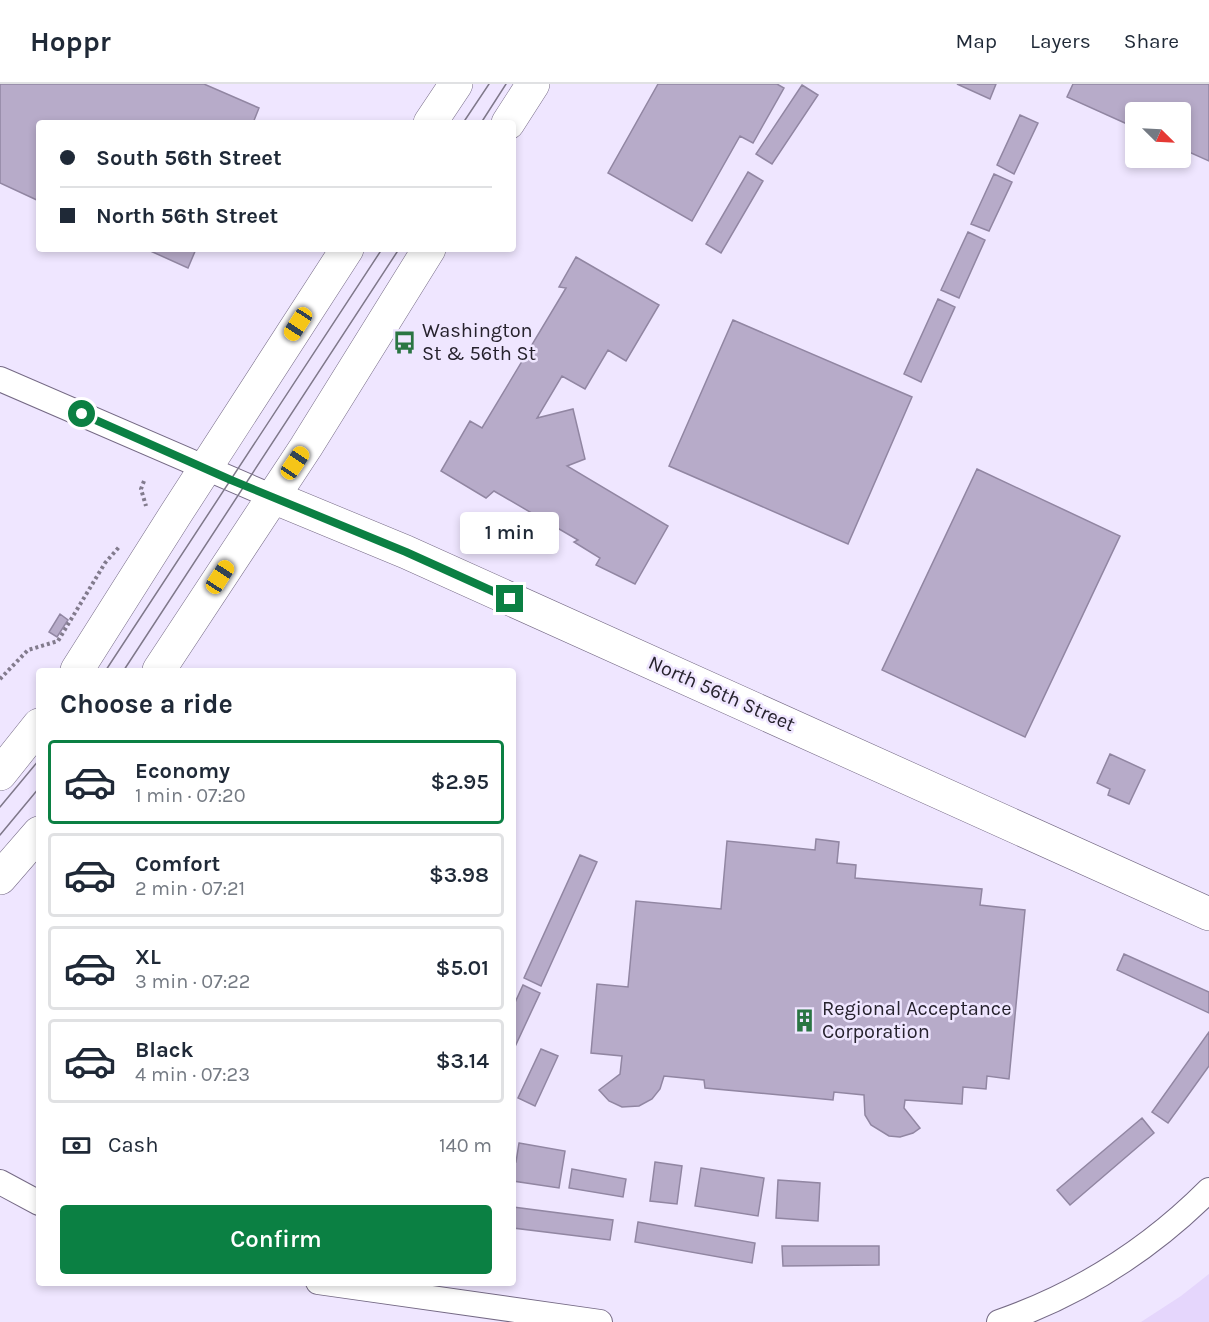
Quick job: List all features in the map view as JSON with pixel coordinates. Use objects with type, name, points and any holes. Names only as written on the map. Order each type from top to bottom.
[{"type":"main road","points":[[432,120],[456,84]]},
{"type":"main road","points":[[510,120],[533,84]]},
{"type":"main road","points":[[78,668],[218,474],[345,252]]},
{"type":"main road","points":[[160,668],[273,497],[427,252]]},
{"type":"main road","name":"North 56th Street","points":[[273,497],[406,552],[1209,914]]},
{"type":"main road","points":[[0,774],[36,729]]},
{"type":"main road","points":[[0,878],[36,836]]},
{"type":"street","name":"North 56th Street","points":[[0,379],[273,497]]},
{"type":"street","points":[[0,1182],[36,1201]]},
{"type":"street","points":[[999,1322],[1072,1292],[1112,1269],[1155,1239],[1209,1190]]},
{"type":"street","points":[[346,1286],[600,1322]]},
{"type":"path","points":[[144,481],[141,489],[146,511]]},
{"type":"path","points":[[0,679],[28,650],[58,641],[105,563],[125,540]]},
{"type":"shaded area","points":[[1209,1274],[1209,1322],[1141,1322],[1181,1296]]},
{"type":"building","points":[[0,84],[204,84],[259,108],[254,120],[36,120],[36,200],[0,183]]},
{"type":"building","points":[[658,84],[777,84],[784,88],[753,143],[740,136],[692,221],[608,173]]},
{"type":"building","points":[[957,84],[996,84],[990,99]]},
{"type":"building","points":[[1073,84],[1209,84],[1209,161],[1191,153],[1191,102],[1125,102],[1125,123],[1067,97]]},
{"type":"building","points":[[802,85],[818,95],[772,164],[756,154]]},
{"type":"building","points":[[1020,115],[1038,123],[1014,174],[997,165]]},
{"type":"building","points":[[748,172],[763,181],[721,253],[706,244]]},
{"type":"building","points":[[994,174],[1012,182],[989,231],[971,224]]},
{"type":"building","points":[[968,232],[985,240],[959,298],[941,290]]},
{"type":"building","points":[[153,252],[195,252],[188,268]]},
{"type":"building","points":[[576,257],[659,305],[626,361],[608,350],[585,389],[562,376],[537,418],[573,409],[585,459],[567,466],[668,526],[635,584],[596,565],[600,558],[574,542],[578,540],[494,491],[486,498],[441,471],[470,421],[482,428],[566,288],[559,287]]},
{"type":"building","points":[[938,299],[955,307],[921,382],[904,374]]},
{"type":"building","points":[[733,320],[912,397],[848,544],[669,466]]},
{"type":"building","points":[[977,469],[1120,536],[1025,737],[882,670]]},
{"type":"building","points":[[60,614],[68,620],[57,637],[49,632]]},
{"type":"building","points":[[1110,754],[1145,770],[1129,804],[1108,795],[1110,789],[1097,783]]},
{"type":"building","name":"Regional Acceptance Corporation","points":[[816,839],[839,842],[837,863],[856,865],[855,878],[982,889],[980,905],[1025,910],[1009,1079],[987,1076],[986,1089],[963,1087],[962,1104],[905,1100],[904,1108],[920,1128],[900,1137],[889,1136],[871,1125],[865,1115],[864,1095],[834,1092],[833,1100],[705,1088],[704,1080],[664,1076],[660,1089],[652,1099],[639,1106],[622,1107],[609,1101],[599,1090],[620,1074],[622,1056],[591,1053],[597,984],[628,987],[636,901],[721,909],[727,841],[815,850]]},
{"type":"building","points":[[580,855],[597,862],[541,986],[524,978]]},
{"type":"building","points":[[1124,954],[1209,992],[1209,1013],[1117,970]]},
{"type":"building","points":[[523,985],[540,993],[516,1045],[516,1000]]},
{"type":"building","points":[[1209,1032],[1209,1066],[1168,1123],[1152,1112]]},
{"type":"building","points":[[541,1049],[558,1056],[535,1106],[518,1098]]},
{"type":"building","points":[[1142,1118],[1154,1133],[1070,1205],[1057,1190]]},
{"type":"building","points":[[519,1143],[565,1151],[559,1188],[516,1181]]},
{"type":"building","points":[[655,1162],[682,1166],[677,1204],[650,1201]]},
{"type":"building","points":[[701,1168],[764,1178],[758,1216],[695,1206]]},
{"type":"building","points":[[572,1169],[626,1179],[623,1197],[569,1188]]},
{"type":"building","points":[[778,1180],[820,1183],[818,1221],[776,1218]]},
{"type":"building","points":[[516,1207],[613,1220],[610,1240],[516,1228]]},
{"type":"building","points":[[638,1222],[755,1243],[752,1263],[635,1242]]},
{"type":"building","points":[[782,1246],[879,1246],[879,1265],[783,1266]]},
{"type":"tram line","points":[[465,120],[489,84]]},
{"type":"tram line","points":[[483,120],[506,84]]},
{"type":"tram line","points":[[107,668],[380,252]]},
{"type":"tram line","points":[[125,668],[397,252]]},
{"type":"tram line","points":[[0,807],[36,764]]},
{"type":"tram line","points":[[0,835],[36,792]]},
{"type":"place","name":"Washington St & 56th St","points":[[404,342]]},
{"type":"place","name":"Regional Acceptance Corporation","points":[[804,1020]]},
{"type":"route","points":[[82,414],[231,480],[406,552],[510,599]]}]
